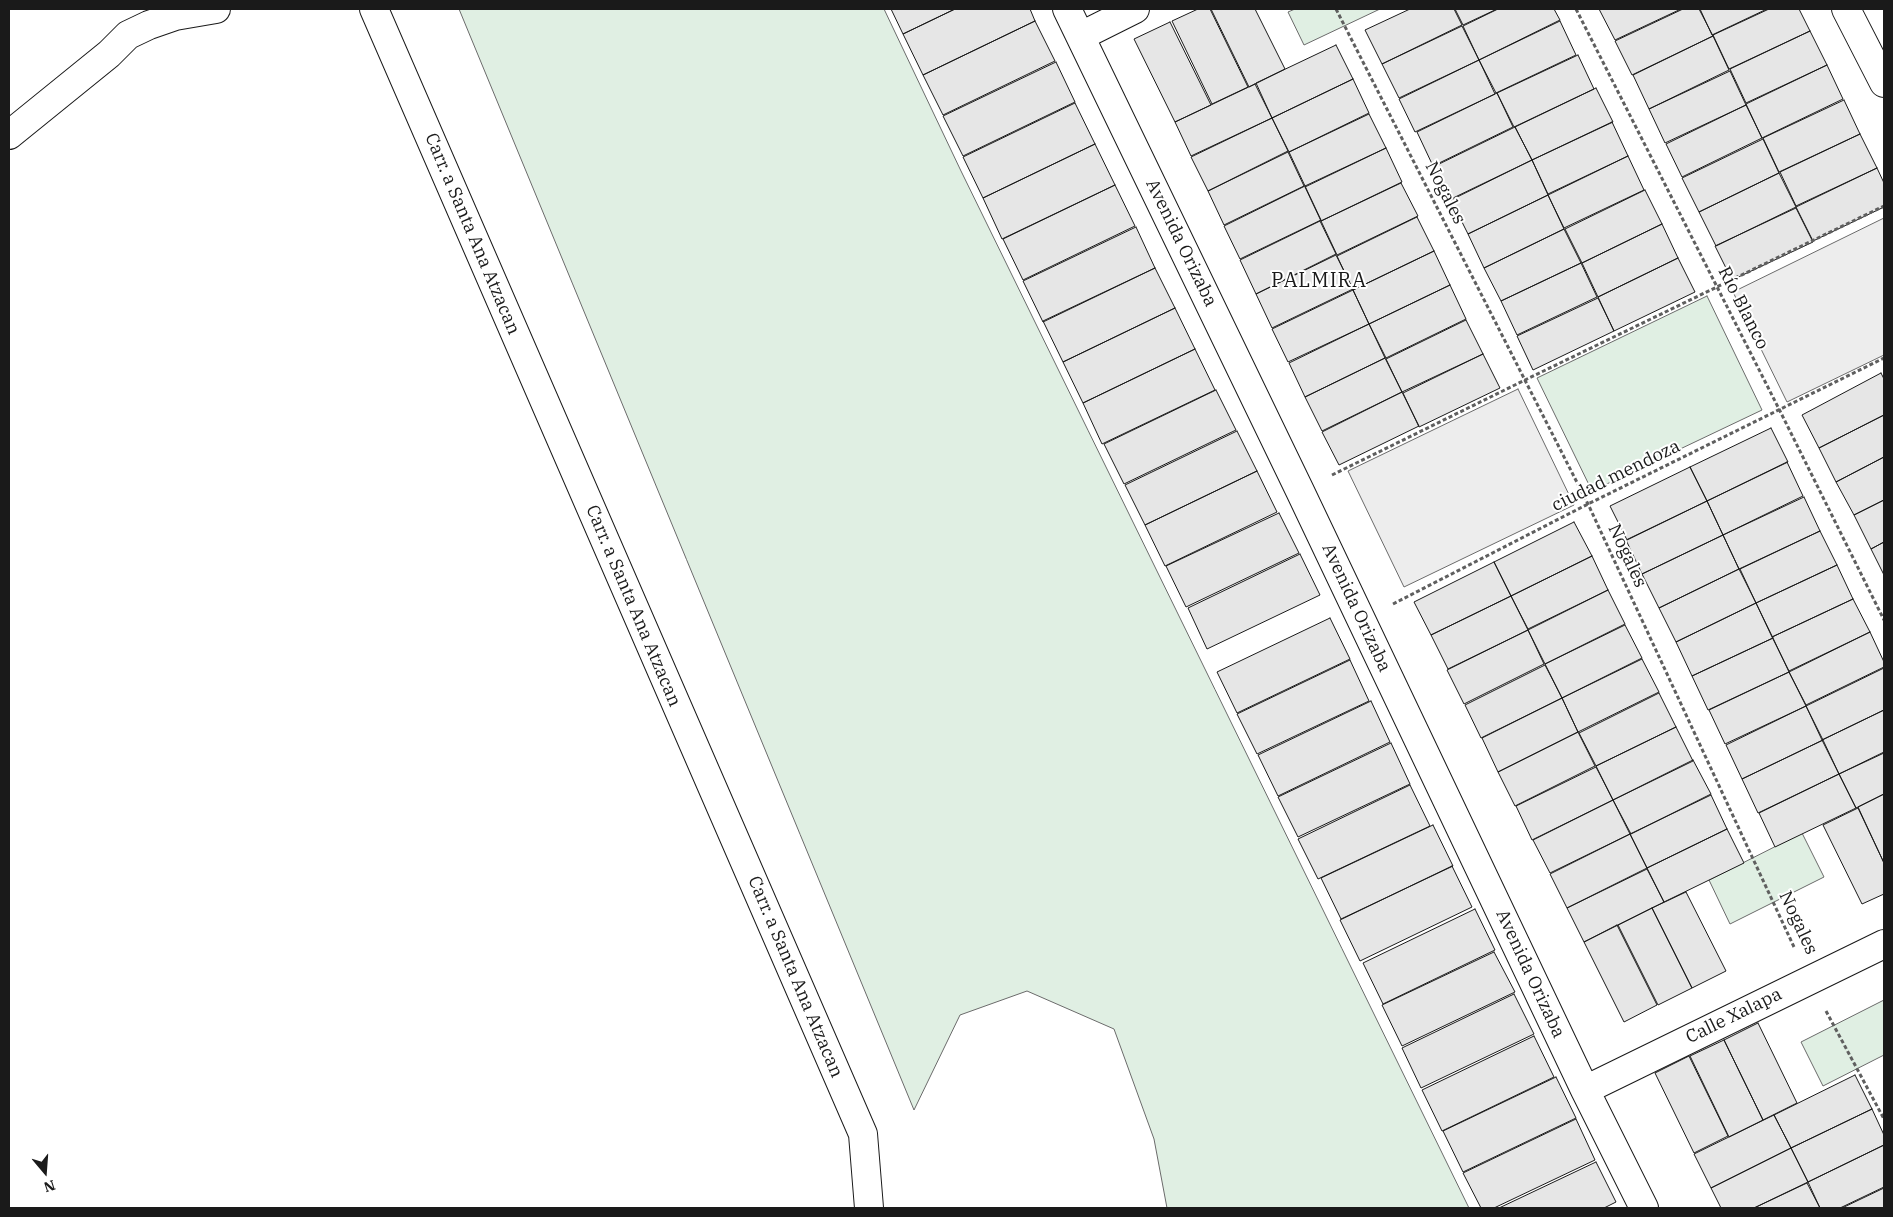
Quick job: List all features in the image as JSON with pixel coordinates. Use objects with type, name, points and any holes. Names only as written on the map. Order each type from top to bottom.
[{"type":"street","points":[[9,135],[109,54],[128,36],[149,25],[176,16],[216,9]]},
{"type":"street","name":"Carr. a Santa Ana Atzacan","points":[[374,9],[862,1134],[870,1208]]},
{"type":"street","name":"Avenida Orizaba","points":[[1067,9],[1362,620],[1585,1090],[1644,1208]]},
{"type":"street","points":[[1080,36],[1135,9]]},
{"type":"street","points":[[1846,9],[1884,83]]},
{"type":"street","name":"Calle Xalapa","points":[[1585,1090],[1884,944]]},
{"type":"path","name":"Nogales","points":[[1336,9],[1588,504],[1810,980],[1884,1119]]},
{"type":"path","name":"Río Blanco","points":[[1576,9],[1884,620]]},
{"type":"path","points":[[1300,491],[1884,206]]},
{"type":"path","name":"ciudad mendoza","points":[[1362,620],[1588,504],[1780,411],[1884,358]]},
{"type":"green space","points":[[459,9],[884,9],[961,171],[1469,1208],[1167,1208],[1154,1139],[1114,1029],[1027,991],[960,1015],[914,1110]]},
{"type":"green space","points":[[1295,9],[1380,9],[1304,45],[1288,12]]},
{"type":"green space","points":[[1707,296],[1762,410],[1592,491],[1537,378]]},
{"type":"green space","points":[[1802,833],[1824,877],[1730,924],[1709,880]]},
{"type":"green space","points":[[1884,1000],[1884,1055],[1823,1086],[1801,1042]]},
{"type":"shaded area","points":[[1884,218],[1884,355],[1787,402],[1733,292]]},
{"type":"shaded area","points":[[1518,389],[1574,505],[1404,587],[1348,471]]},
{"type":"building","points":[[891,9],[955,9],[903,34]]},
{"type":"building","points":[[955,9],[1030,9],[1035,21],[923,75],[903,34]]},
{"type":"building","points":[[1198,9],[1210,9],[1248,87],[1212,104],[1172,21]]},
{"type":"building","points":[[1211,9],[1255,9],[1285,69],[1249,87]]},
{"type":"building","points":[[1410,9],[1454,9],[1462,25],[1382,64],[1365,30]]},
{"type":"building","points":[[1455,9],[1497,9],[1463,25]]},
{"type":"building","points":[[1498,9],[1554,9],[1560,20],[1479,60],[1463,26]]},
{"type":"building","points":[[1599,9],[1681,9],[1615,40]]},
{"type":"building","points":[[1683,9],[1699,9],[1713,36],[1632,75],[1615,41]]},
{"type":"building","points":[[1700,9],[1767,9],[1712,35]]},
{"type":"building","points":[[1769,9],[1799,9],[1810,31],[1729,69],[1713,35]]},
{"type":"building","points":[[1035,21],[1055,61],[943,115],[923,75]]},
{"type":"building","points":[[1560,21],[1576,55],[1496,93],[1479,60]]},
{"type":"building","points":[[1170,22],[1211,105],[1175,122],[1134,39]]},
{"type":"building","points":[[1462,26],[1479,60],[1399,98],[1382,64]]},
{"type":"building","points":[[1810,31],[1827,65],[1746,103],[1730,69]]},
{"type":"building","points":[[1713,36],[1729,70],[1649,109],[1633,75]]},
{"type":"building","points":[[1336,45],[1353,79],[1272,118],[1256,83]]},
{"type":"building","points":[[1578,55],[1594,89],[1514,127],[1497,93]]},
{"type":"building","points":[[1479,60],[1495,94],[1415,132],[1399,99]]},
{"type":"building","points":[[1056,62],[1075,102],[963,156],[943,116]]},
{"type":"building","points":[[1827,65],[1843,99],[1762,138],[1746,104]]},
{"type":"building","points":[[1730,71],[1746,105],[1665,143],[1649,109]]},
{"type":"building","points":[[1353,79],[1369,113],[1289,152],[1272,118]]},
{"type":"building","points":[[1255,84],[1272,118],[1191,156],[1175,122]]},
{"type":"building","points":[[1596,88],[1613,122],[1532,160],[1515,127]]},
{"type":"building","points":[[1497,93],[1513,127],[1433,166],[1417,132]]},
{"type":"building","points":[[1844,100],[1860,134],[1779,172],[1763,138]]},
{"type":"building","points":[[1075,103],[1095,144],[983,198],[963,157]]},
{"type":"building","points":[[1746,105],[1762,138],[1682,177],[1666,144]]},
{"type":"building","points":[[1369,114],[1386,148],[1305,186],[1289,152]]},
{"type":"building","points":[[1272,118],[1288,151],[1208,191],[1191,157]]},
{"type":"building","points":[[1612,122],[1628,156],[1548,194],[1532,160]]},
{"type":"building","points":[[1515,127],[1532,160],[1451,199],[1435,166]]},
{"type":"building","points":[[1860,134],[1877,168],[1796,206],[1780,172]]},
{"type":"building","points":[[1763,139],[1779,173],[1699,212],[1682,178]]},
{"type":"building","points":[[1095,144],[1115,185],[1002,239],[983,198]]},
{"type":"building","points":[[1386,148],[1402,182],[1321,221],[1305,187]]},
{"type":"building","points":[[1288,152],[1304,186],[1224,225],[1208,191]]},
{"type":"building","points":[[1628,156],[1644,190],[1564,228],[1548,195]]},
{"type":"building","points":[[1532,160],[1548,195],[1468,234],[1451,200]]},
{"type":"building","points":[[1877,168],[1884,183],[1884,207],[1813,241],[1796,207]]},
{"type":"building","points":[[1779,173],[1796,207],[1716,246],[1699,212]]},
{"type":"building","points":[[1401,183],[1418,216],[1337,255],[1321,221]]},
{"type":"building","points":[[1115,185],[1135,226],[1023,280],[1003,239]]},
{"type":"building","points":[[1305,186],[1321,220],[1240,259],[1224,226]]},
{"type":"building","points":[[1645,190],[1662,224],[1582,263],[1565,229]]},
{"type":"building","points":[[1548,195],[1564,229],[1484,268],[1468,234]]},
{"type":"building","points":[[1796,208],[1813,242],[1732,280],[1715,246]]},
{"type":"building","points":[[1417,217],[1434,251],[1353,290],[1337,256]]},
{"type":"building","points":[[1320,221],[1336,254],[1256,294],[1240,260]]},
{"type":"building","points":[[1662,224],[1678,258],[1598,297],[1582,263]]},
{"type":"building","points":[[1136,227],[1155,268],[1043,322],[1023,281]]},
{"type":"building","points":[[1564,229],[1581,263],[1501,301],[1484,268]]},
{"type":"building","points":[[1434,251],[1450,285],[1369,324],[1353,290]]},
{"type":"building","points":[[1336,255],[1353,289],[1272,328],[1256,294]]},
{"type":"building","points":[[1678,258],[1695,292],[1614,331],[1598,297]]},
{"type":"building","points":[[1581,263],[1597,297],[1517,335],[1501,301]]},
{"type":"building","points":[[1155,268],[1175,308],[1063,362],[1043,321]]},
{"type":"building","points":[[1450,285],[1466,319],[1386,358],[1369,324]]},
{"type":"building","points":[[1353,290],[1369,324],[1288,362],[1272,329]]},
{"type":"building","points":[[1598,298],[1614,331],[1533,370],[1517,336]]},
{"type":"building","points":[[1175,308],[1195,349],[1083,403],[1063,362]]},
{"type":"building","points":[[1466,320],[1483,354],[1402,392],[1386,359]]},
{"type":"building","points":[[1369,324],[1385,358],[1305,397],[1289,363]]},
{"type":"building","points":[[1195,349],[1215,390],[1102,444],[1083,403]]},
{"type":"building","points":[[1483,354],[1500,388],[1419,427],[1403,393]]},
{"type":"building","points":[[1385,358],[1402,392],[1322,431],[1305,397]]},
{"type":"building","points":[[1881,373],[1884,379],[1884,415],[1819,448],[1802,415]]},
{"type":"building","points":[[1216,390],[1236,430],[1124,484],[1104,444]]},
{"type":"building","points":[[1402,392],[1419,426],[1339,465],[1322,432]]},
{"type":"building","points":[[1884,415],[1884,457],[1836,482],[1819,448]]},
{"type":"building","points":[[1771,428],[1788,462],[1707,501],[1690,467]]},
{"type":"building","points":[[1237,431],[1257,471],[1145,525],[1125,485]]},
{"type":"building","points":[[1884,457],[1884,500],[1854,515],[1836,482]]},
{"type":"building","points":[[1787,462],[1803,496],[1723,535],[1707,501]]},
{"type":"building","points":[[1690,467],[1707,501],[1627,540],[1610,506]]},
{"type":"building","points":[[1257,471],[1277,512],[1165,566],[1145,525]]},
{"type":"building","points":[[1804,497],[1820,531],[1739,569],[1723,535]]},
{"type":"building","points":[[1884,500],[1884,542],[1871,549],[1854,515]]},
{"type":"building","points":[[1707,501],[1723,535],[1642,574],[1626,540]]},
{"type":"building","points":[[1279,513],[1299,553],[1186,607],[1166,566]]},
{"type":"building","points":[[1574,522],[1592,556],[1511,596],[1494,562]]},
{"type":"building","points":[[1820,531],[1837,565],[1756,603],[1740,569]]},
{"type":"building","points":[[1723,535],[1739,569],[1659,608],[1642,574]]},
{"type":"building","points":[[1884,542],[1884,575],[1871,549]]},
{"type":"building","points":[[1300,554],[1320,595],[1207,649],[1188,608]]},
{"type":"building","points":[[1592,556],[1608,590],[1528,629],[1511,596]]},
{"type":"building","points":[[1494,562],[1511,596],[1431,635],[1414,602]]},
{"type":"building","points":[[1837,565],[1853,599],[1772,637],[1756,603]]},
{"type":"building","points":[[1739,569],[1756,603],[1676,642],[1659,608]]},
{"type":"building","points":[[1608,590],[1625,624],[1545,664],[1528,630]]},
{"type":"building","points":[[1511,596],[1528,630],[1448,669],[1431,635]]},
{"type":"building","points":[[1853,599],[1870,632],[1789,671],[1772,637]]},
{"type":"building","points":[[1756,603],[1773,638],[1692,676],[1676,642]]},
{"type":"building","points":[[1330,618],[1350,659],[1237,713],[1217,672]]},
{"type":"building","points":[[1625,625],[1642,658],[1562,698],[1545,664]]},
{"type":"building","points":[[1528,630],[1544,664],[1464,704],[1447,670]]},
{"type":"building","points":[[1870,632],[1884,662],[1884,667],[1806,705],[1789,672]]},
{"type":"building","points":[[1773,638],[1789,672],[1708,710],[1692,676]]},
{"type":"building","points":[[1642,659],[1659,692],[1578,732],[1562,698]]},
{"type":"building","points":[[1350,660],[1369,701],[1257,754],[1237,714]]},
{"type":"building","points":[[1545,665],[1562,698],[1481,738],[1465,705]]},
{"type":"building","points":[[1884,668],[1884,710],[1822,740],[1806,706]]},
{"type":"building","points":[[1789,672],[1806,706],[1725,744],[1709,710]]},
{"type":"building","points":[[1659,693],[1676,727],[1596,766],[1579,733]]},
{"type":"building","points":[[1562,698],[1578,732],[1498,772],[1482,738]]},
{"type":"building","points":[[1371,701],[1390,742],[1278,796],[1258,755]]},
{"type":"building","points":[[1806,706],[1823,740],[1742,779],[1726,745]]},
{"type":"building","points":[[1884,710],[1884,752],[1839,774],[1822,740]]},
{"type":"building","points":[[1676,727],[1693,761],[1613,800],[1596,766]]},
{"type":"building","points":[[1578,732],[1595,766],[1515,806],[1498,772]]},
{"type":"building","points":[[1823,740],[1839,774],[1758,813],[1742,779]]},
{"type":"building","points":[[1391,743],[1410,784],[1298,837],[1278,797]]},
{"type":"building","points":[[1884,753],[1884,794],[1856,808],[1839,774]]},
{"type":"building","points":[[1693,760],[1711,794],[1631,834],[1613,800]]},
{"type":"building","points":[[1596,767],[1613,800],[1532,840],[1516,806]]},
{"type":"building","points":[[1839,774],[1856,808],[1775,847],[1759,813]]},
{"type":"building","points":[[1410,785],[1430,826],[1318,879],[1298,839]]},
{"type":"building","points":[[1884,794],[1884,863],[1858,807]]},
{"type":"building","points":[[1711,795],[1727,829],[1647,868],[1630,834]]},
{"type":"building","points":[[1613,800],[1630,834],[1550,873],[1533,840]]},
{"type":"building","points":[[1858,808],[1884,863],[1884,894],[1862,904],[1823,825]]},
{"type":"building","points":[[1433,825],[1453,866],[1341,919],[1321,878]]},
{"type":"building","points":[[1727,829],[1744,863],[1664,902],[1647,868]]},
{"type":"building","points":[[1630,834],[1647,868],[1567,908],[1550,874]]},
{"type":"building","points":[[1452,866],[1472,907],[1360,961],[1340,920]]},
{"type":"building","points":[[1647,869],[1664,902],[1584,942],[1567,908]]},
{"type":"building","points":[[1686,892],[1726,971],[1692,988],[1652,908]]},
{"type":"building","points":[[1652,908],[1692,988],[1658,1005],[1618,925]]},
{"type":"building","points":[[1475,909],[1495,950],[1383,1004],[1363,963]]},
{"type":"building","points":[[1617,925],[1657,1005],[1624,1022],[1584,942]]},
{"type":"building","points":[[1494,952],[1515,992],[1402,1046],[1382,1005]]},
{"type":"building","points":[[1514,994],[1534,1034],[1421,1088],[1402,1048]]},
{"type":"building","points":[[1758,1023],[1797,1103],[1763,1120],[1724,1040]]},
{"type":"building","points":[[1534,1036],[1554,1077],[1442,1131],[1422,1090]]},
{"type":"building","points":[[1724,1040],[1763,1120],[1729,1137],[1690,1056]]},
{"type":"building","points":[[1689,1056],[1728,1136],[1694,1153],[1655,1073]]},
{"type":"building","points":[[1855,1075],[1872,1109],[1791,1148],[1774,1115]]},
{"type":"building","points":[[1556,1077],[1576,1118],[1463,1172],[1443,1131]]},
{"type":"building","points":[[1872,1109],[1884,1135],[1884,1145],[1808,1182],[1791,1148]]},
{"type":"building","points":[[1774,1115],[1791,1148],[1711,1188],[1694,1154]]},
{"type":"building","points":[[1576,1119],[1595,1160],[1494,1208],[1481,1208],[1463,1173]]},
{"type":"building","points":[[1884,1145],[1884,1187],[1840,1208],[1820,1208],[1808,1182]]},
{"type":"building","points":[[1791,1148],[1808,1182],[1754,1208],[1721,1208],[1711,1188]]},
{"type":"building","points":[[1596,1162],[1616,1202],[1604,1208],[1499,1208]]},
{"type":"building","points":[[1807,1183],[1820,1208],[1754,1208]]},
{"type":"building","points":[[1884,1188],[1884,1208],[1842,1208]]},
{"type":"district","name":"PALMIRA","points":[[1319,281]]}]
